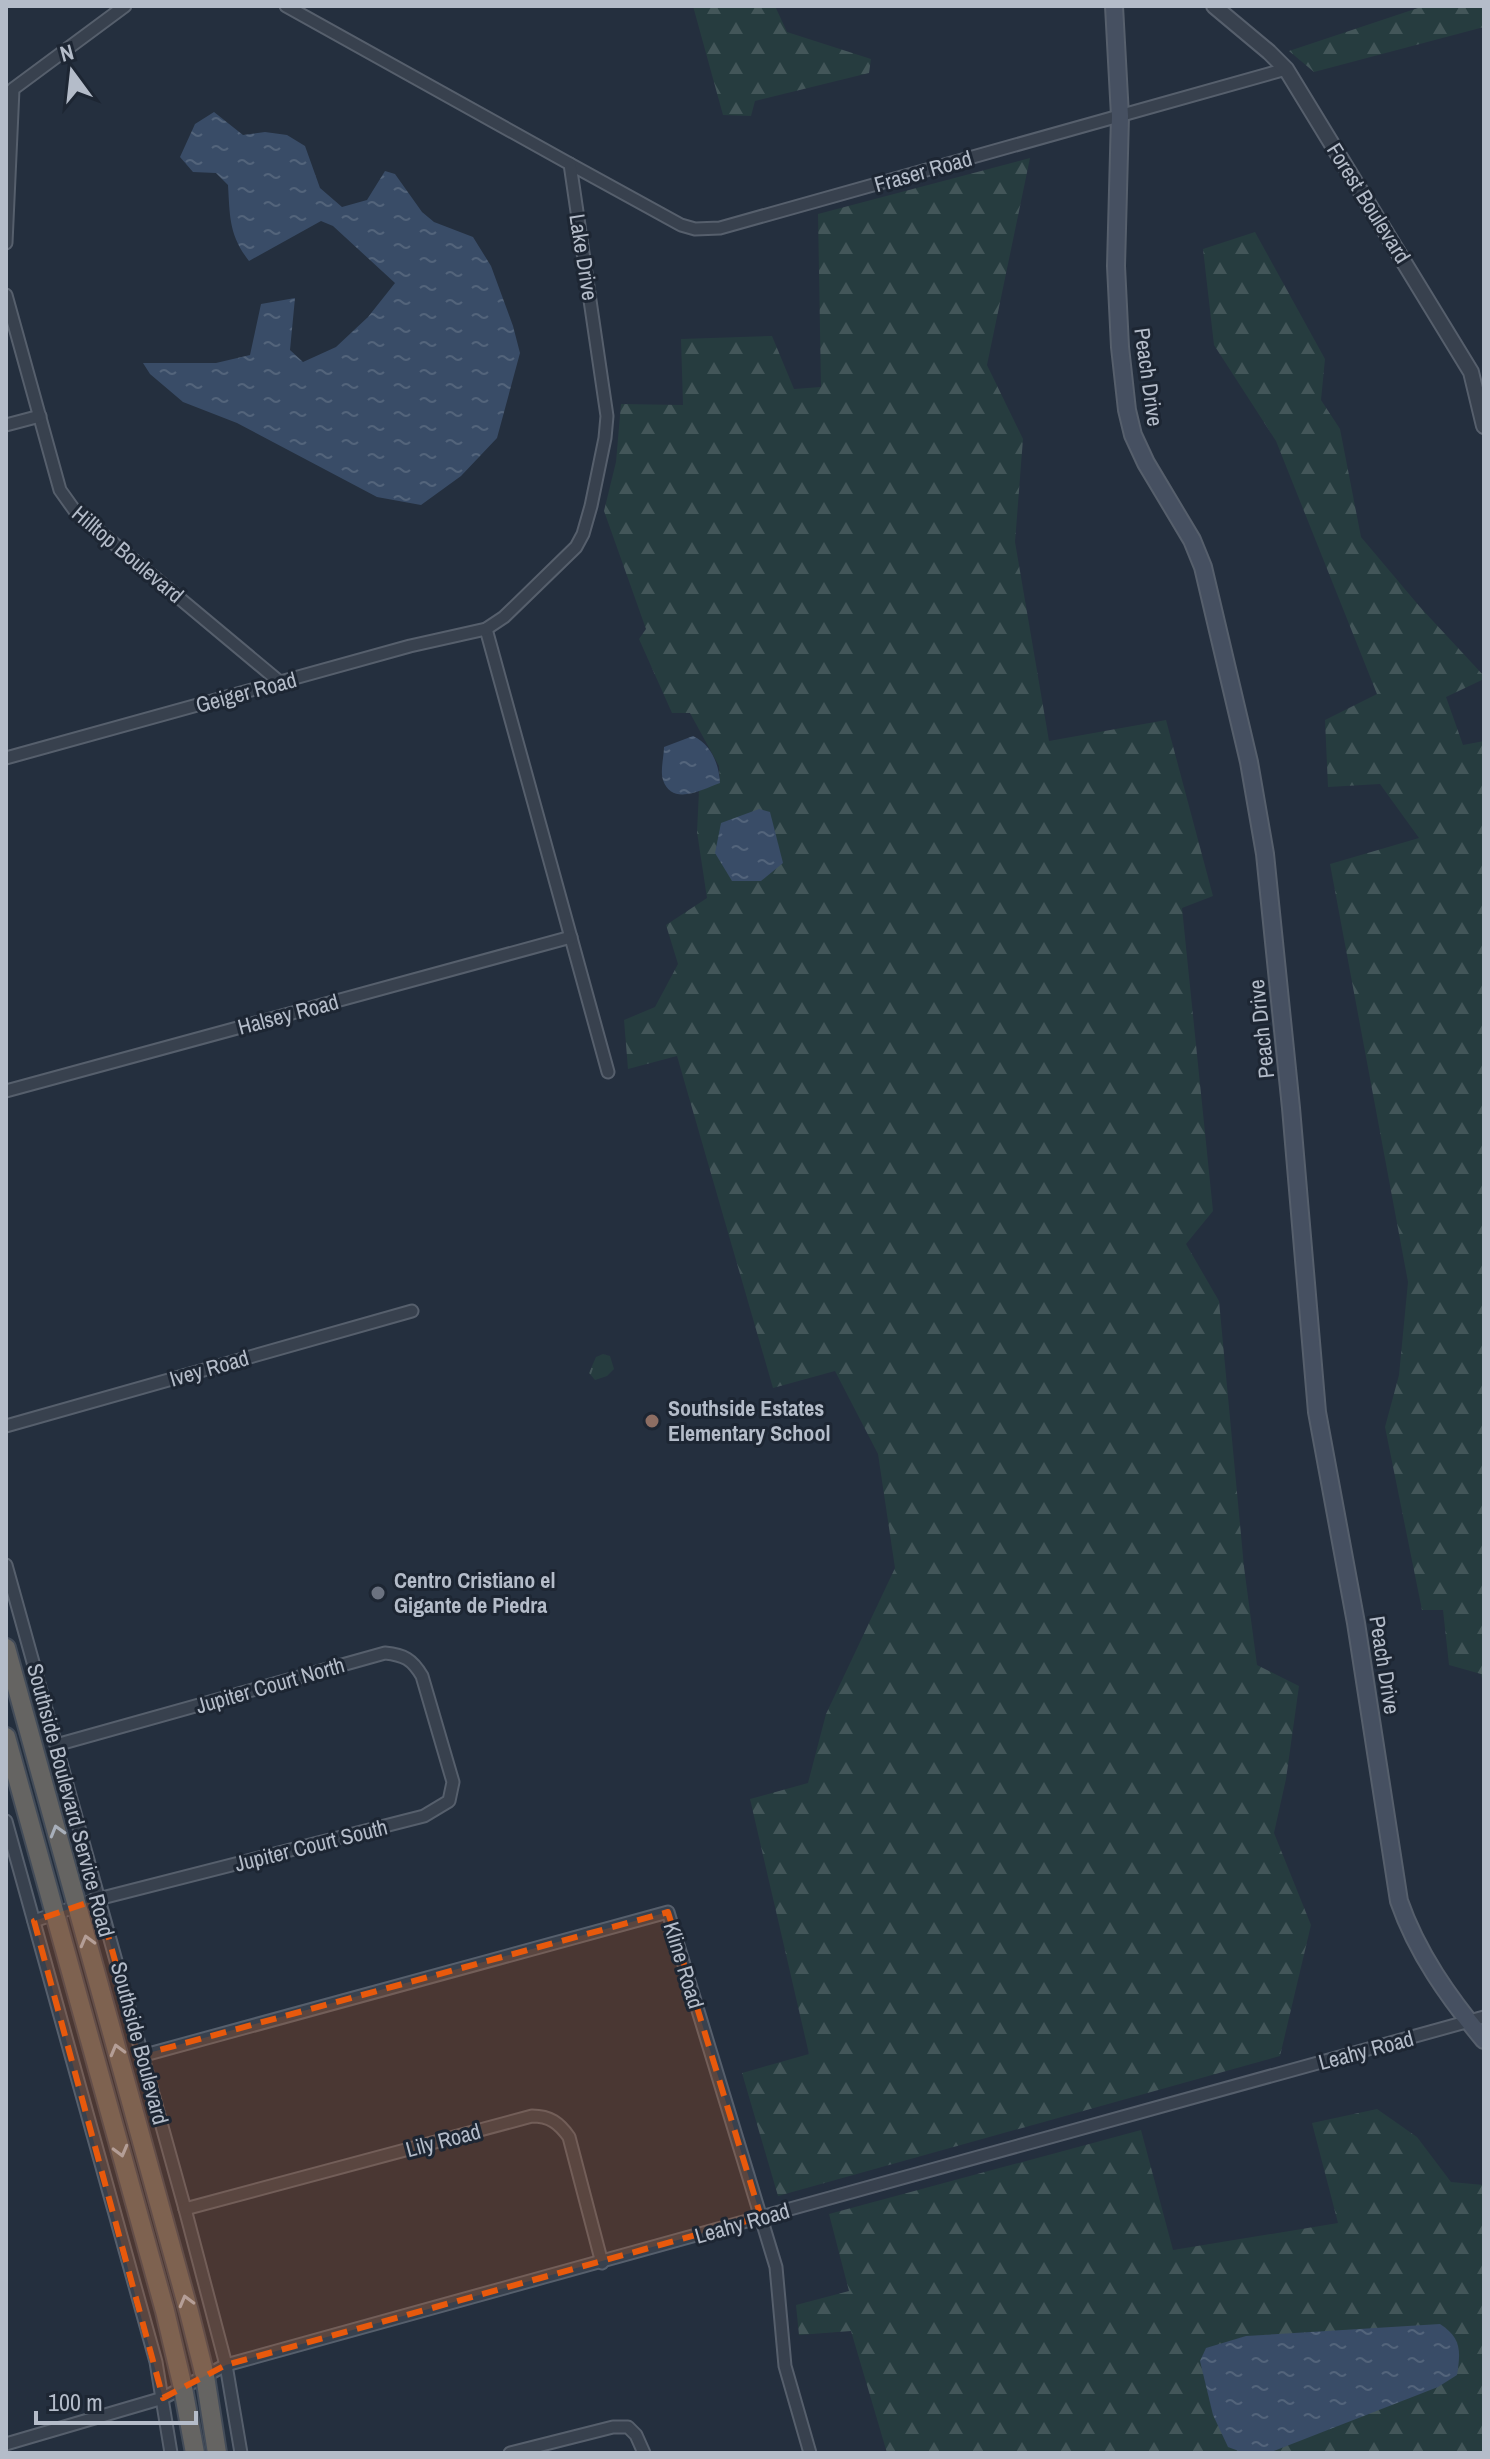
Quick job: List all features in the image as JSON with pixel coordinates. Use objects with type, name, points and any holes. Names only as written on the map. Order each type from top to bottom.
[{"type":"highway","name":"Southside Boulevard","points":[[6,1648],[205,2376],[217,2453]]},
{"type":"highway","points":[[6,1737],[165,2311],[195,2453]]},
{"type":"main road","name":"Peach Drive","points":[[1114,6],[1120,116],[1116,266],[1127,410],[1133,435],[1146,463],[1192,540],[1203,567],[1254,786],[1278,976],[1319,1423],[1356,1623],[1399,1901],[1410,1932],[1432,1971],[1476,2019],[1484,2040]]},
{"type":"street","points":[[6,243],[10,91],[125,6]]},
{"type":"street","points":[[286,6],[570,164]]},
{"type":"street","name":"Forest Boulevard","points":[[1214,6],[1286,69],[1471,372],[1484,426]]},
{"type":"street","name":"Fraser Road","points":[[570,164],[681,225],[708,230],[1286,69]]},
{"type":"street","name":"Lake Drive","points":[[486,629],[504,617],[576,547],[591,506],[605,438],[606,393],[570,164]]},
{"type":"street","name":"Hilltop Boulevard","points":[[6,295],[60,490],[75,511],[281,683]]},
{"type":"street","points":[[6,425],[40,416]]},
{"type":"street","points":[[486,629],[608,1072]]},
{"type":"street","name":"Geiger Road","points":[[6,758],[410,646],[486,629]]},
{"type":"street","name":"Halsey Road","points":[[6,1091],[571,937]]},
{"type":"street","name":"Ivey Road","points":[[6,1426],[412,1311]]},
{"type":"street","name":"Southside Boulevard Service Road","points":[[6,1565],[185,2209],[226,2365],[241,2453]]},
{"type":"street","name":"Jupiter Court North","points":[[56,1745],[385,1653],[402,1654],[414,1662],[422,1676],[438,1730]]},
{"type":"street","name":"Jupiter Court South","points":[[34,1921],[98,1899],[438,1810],[449,1801],[453,1782],[438,1730]]},
{"type":"street","points":[[6,1821],[156,2362],[171,2453]]},
{"type":"street","name":"Kline Road","points":[[141,2056],[668,1912],[776,2267],[785,2366],[810,2453]]},
{"type":"street","name":"Leahy Road","points":[[6,2444],[163,2398],[226,2365],[1476,2019]]},
{"type":"street","name":"Lily Road","points":[[185,2209],[516,2120],[541,2116],[560,2125],[569,2137],[602,2263]]},
{"type":"street","points":[[510,2453],[613,2427],[628,2427],[636,2435],[644,2453]]},
{"type":"highlighted area","points":[[98,1899],[141,2055],[668,1912],[761,2217],[226,2365],[163,2398],[34,1921]]},
{"type":"green space","points":[[693,6],[775,6],[787,32],[871,59],[869,73],[755,101],[751,116],[723,115]]},
{"type":"green space","points":[[1424,6],[1484,6],[1484,27],[1314,72],[1289,51]]},
{"type":"green space","points":[[1030,158],[987,365],[1023,439],[1015,542],[1049,741],[1166,720],[1213,896],[1182,908],[1213,1211],[1186,1244],[1219,1301],[1244,1567],[1257,1665],[1299,1686],[1286,1779],[1274,1833],[1311,1925],[1280,2056],[778,2196],[742,2073],[809,2054],[750,1799],[808,1783],[826,1714],[895,1568],[878,1454],[835,1371],[773,1388],[677,1056],[628,1069],[624,1020],[655,1007],[678,964],[666,925],[707,898],[697,832],[699,791],[720,782],[719,766],[690,713],[672,713],[639,639],[646,629],[604,511],[616,462],[621,404],[683,405],[681,339],[772,336],[794,389],[821,387],[818,214]]},
{"type":"green space","points":[[1255,232],[1325,359],[1321,400],[1340,429],[1361,537],[1484,676],[1484,679],[1446,697],[1463,745],[1484,741],[1484,1690],[1481,1674],[1449,1665],[1443,1610],[1422,1610],[1385,1427],[1399,1375],[1408,1282],[1330,864],[1419,838],[1380,784],[1328,787],[1325,720],[1377,694],[1276,441],[1214,345],[1203,249]]},
{"type":"green space","points":[[603,1354],[610,1356],[614,1369],[607,1376],[595,1380],[589,1373],[596,1357]]},
{"type":"green space","points":[[1377,2109],[1417,2137],[1451,2182],[1484,2185],[1484,2453],[887,2453],[851,2331],[799,2335],[796,2305],[849,2291],[829,2214],[1141,2130],[1173,2250],[1338,2223],[1312,2123]]},
{"type":"water","points":[[214,112],[243,135],[265,132],[287,135],[305,146],[320,188],[342,207],[367,200],[385,171],[395,174],[422,212],[434,222],[473,237],[491,266],[520,353],[497,438],[461,476],[421,505],[377,497],[237,423],[183,402],[150,374],[143,363],[216,363],[250,355],[261,304],[295,298],[290,350],[303,362],[336,347],[368,317],[395,283],[333,226],[321,221],[249,261],[234,234],[228,185],[216,173],[193,172],[180,157],[195,124]]},
{"type":"water","points":[[693,736],[705,744],[713,755],[720,783],[688,794],[673,793],[662,776],[664,747]]},
{"type":"water","points":[[759,809],[770,812],[783,863],[761,881],[732,881],[715,853],[721,823]]},
{"type":"water","points":[[1440,2324],[1456,2340],[1459,2358],[1457,2375],[1438,2387],[1269,2453],[1244,2453],[1228,2447],[1213,2415],[1200,2361],[1206,2348],[1246,2336]]},
{"type":"place","name":"Southside Estates Elementary School","points":[[652,1421]]},
{"type":"place","name":"Centro Cristiano el Gigante de Piedra","points":[[378,1593]]}]
